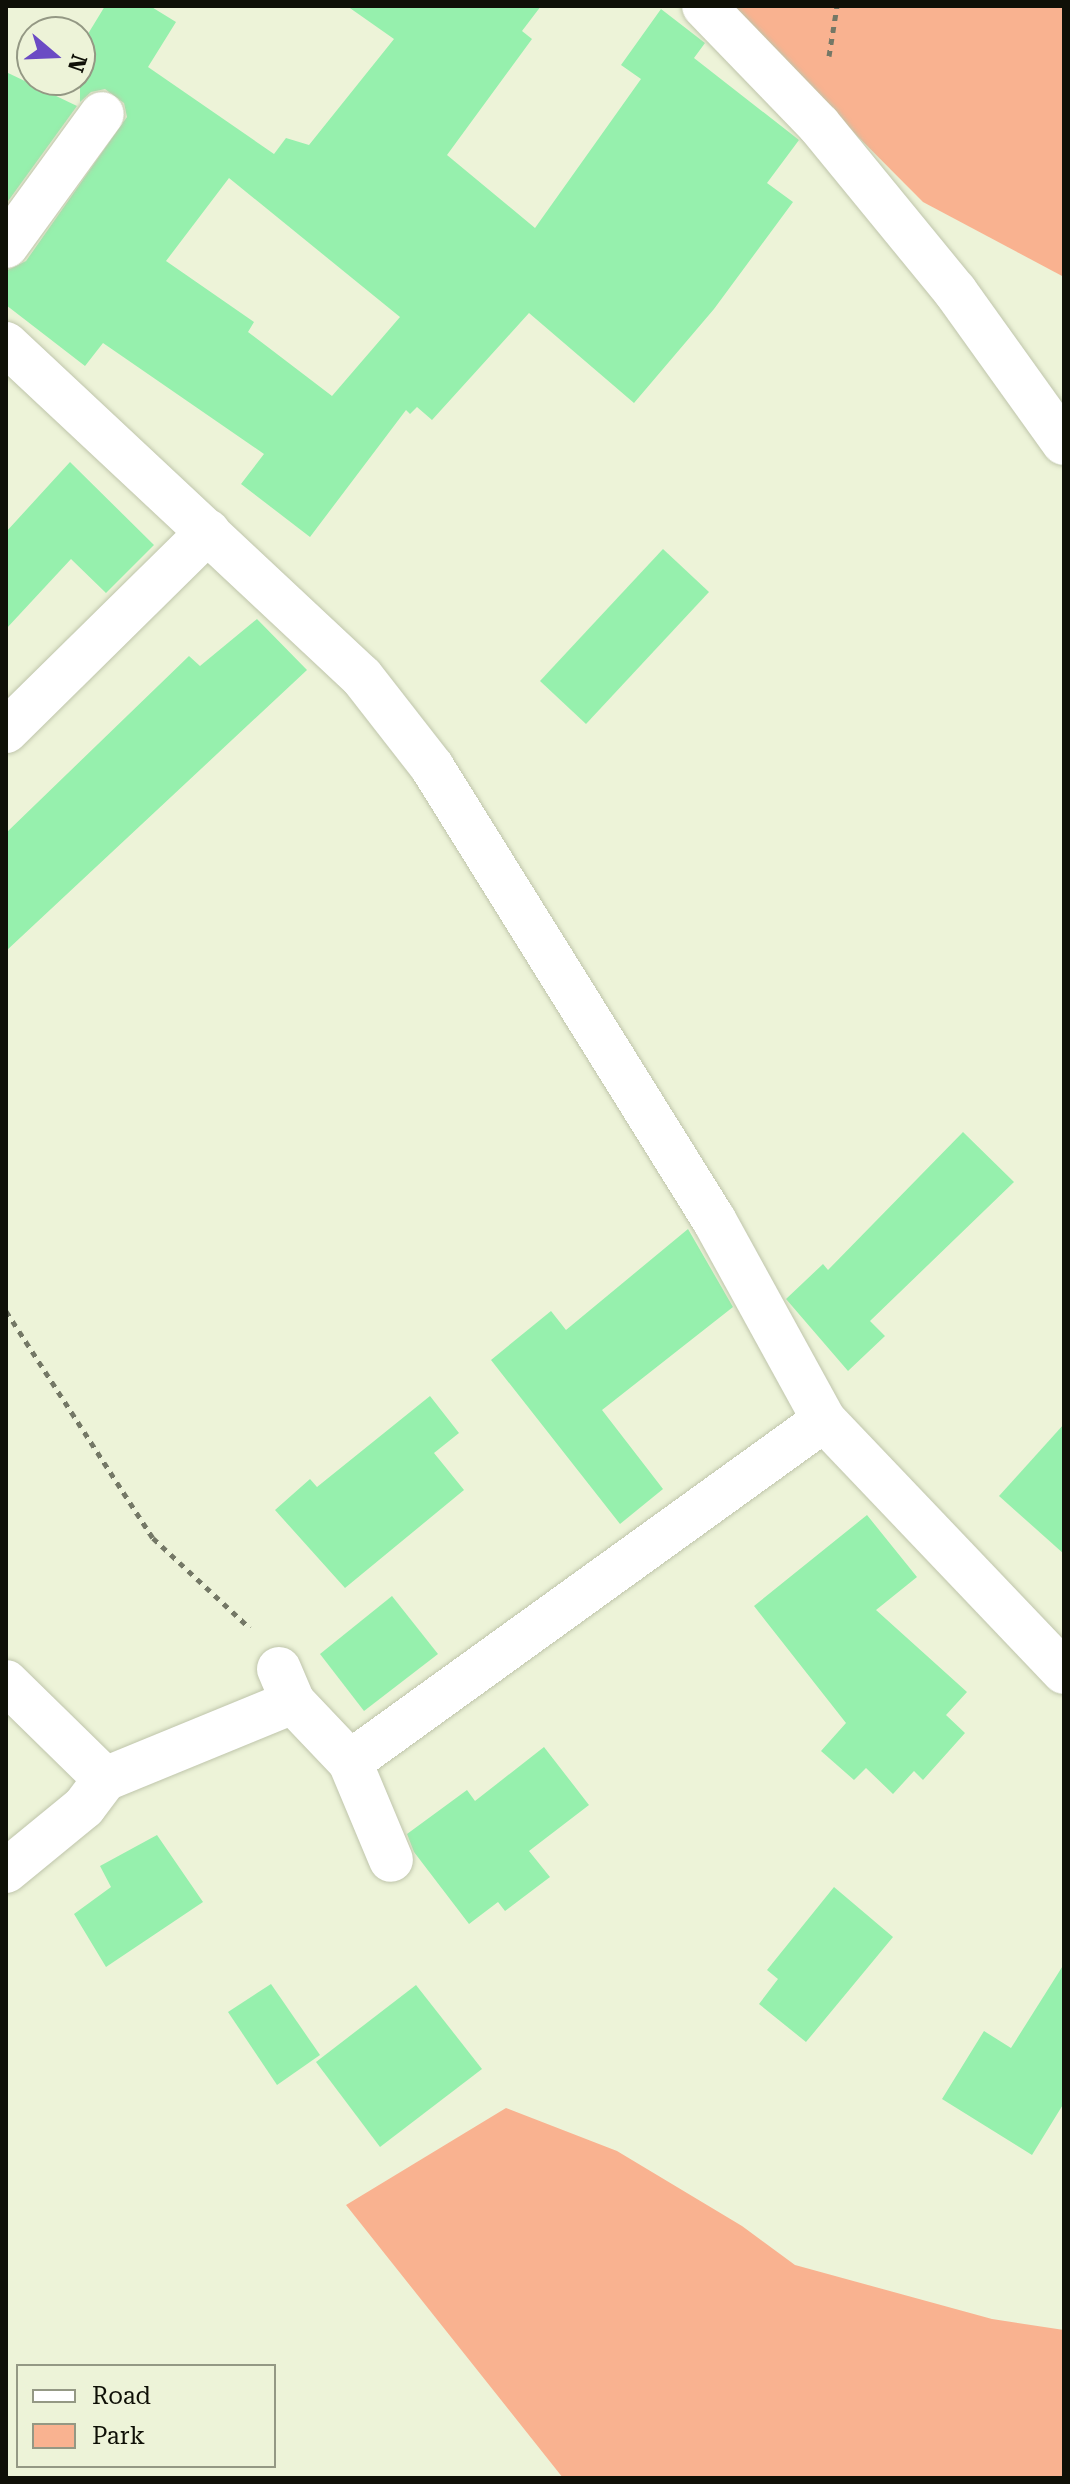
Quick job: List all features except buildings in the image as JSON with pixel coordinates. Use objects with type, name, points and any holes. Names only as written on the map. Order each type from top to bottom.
[{"type":"street","points":[[704,6],[819,125],[955,291],[1064,443]]},
{"type":"street","points":[[6,246],[102,114]]},
{"type":"street","points":[[6,344],[362,677],[432,767],[714,1220],[824,1420],[1064,1672]]},
{"type":"street","points":[[6,731],[208,532]]},
{"type":"street","points":[[350,1762],[824,1420]]},
{"type":"street","points":[[6,1682],[105,1779]]},
{"type":"street","points":[[6,1871],[84,1807],[105,1779],[286,1686],[350,1762],[391,1860]]},
{"type":"path","points":[[6,1311],[153,1538],[261,1637],[286,1686]]},
{"type":"green space","points":[[728,6],[1064,6],[1064,277],[923,202]]},
{"type":"green space","points":[[506,2108],[617,2151],[742,2226],[795,2265],[992,2319],[1064,2330],[1064,2478],[563,2478],[346,2205]]}]
